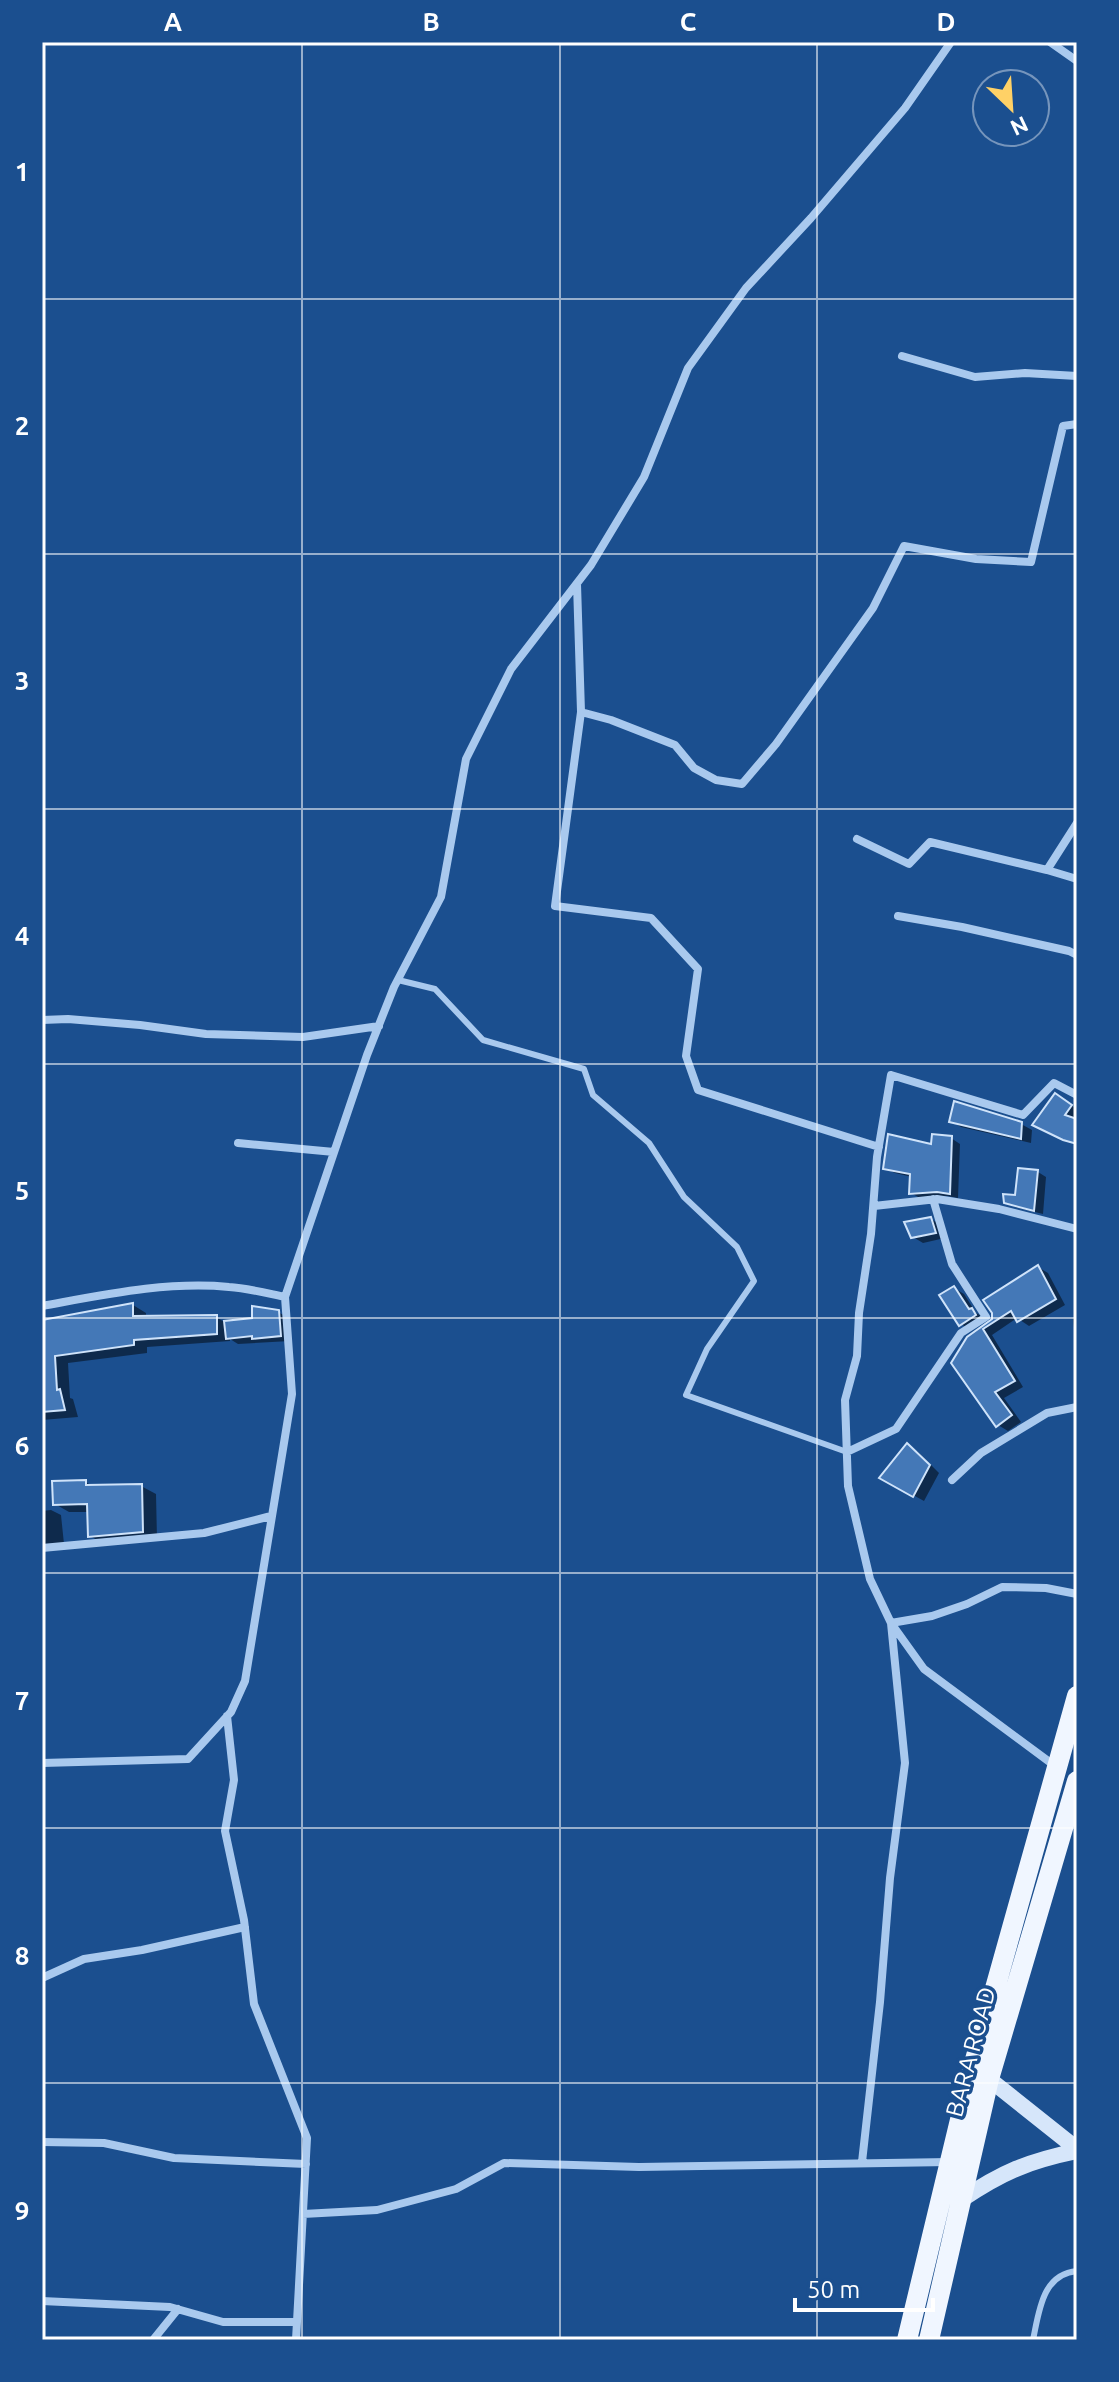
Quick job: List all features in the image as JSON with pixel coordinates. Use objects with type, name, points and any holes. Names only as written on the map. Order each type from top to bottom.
[{"type":"main road","points":[[907,2340],[952,2198],[950,2162],[980,2077],[1077,1696]]},
{"type":"main road","name":"BARA ROAD","points":[[929,2340],[952,2198],[980,2077],[1077,1781]]},
{"type":"main road","points":[[980,2077],[1077,2150]]},
{"type":"main road","points":[[952,2198],[1018,2166],[1077,2150]]},
{"type":"street","points":[[42,1763],[188,1759],[227,1716],[245,1681],[292,1394],[285,1297],[379,1026],[398,980],[441,897],[466,759],[511,669],[591,565],[644,477],[688,368],[746,288],[905,108],[951,42]]},
{"type":"street","points":[[1050,42],[1077,61]]},
{"type":"street","points":[[902,356],[975,377],[1025,373],[1077,376]]},
{"type":"street","points":[[581,712],[675,745],[694,768],[716,780],[742,784],[776,744],[873,608],[904,546],[976,559],[1031,562],[1063,426],[1077,424]]},
{"type":"street","points":[[577,584],[581,712],[555,906],[651,918],[698,969],[686,1056],[698,1090],[879,1147]]},
{"type":"street","points":[[1047,870],[1077,823]]},
{"type":"street","points":[[857,839],[909,864],[930,842],[1077,879]]},
{"type":"street","points":[[898,916],[962,927],[1077,955]]},
{"type":"street","points":[[42,1020],[140,1025],[206,1034],[303,1037],[379,1026]]},
{"type":"street","points":[[1057,1768],[924,1669],[891,1623],[870,1579],[848,1486],[845,1400],[857,1356],[859,1313],[871,1234],[879,1147],[891,1075],[1023,1115],[1054,1083],[1077,1095]]},
{"type":"street","points":[[238,1143],[334,1152]]},
{"type":"street","points":[[874,1206],[933,1199],[999,1209],[1077,1229]]},
{"type":"street","points":[[847,1452],[896,1429],[961,1333],[986,1317],[952,1264],[933,1199]]},
{"type":"street","points":[[42,1306],[167,1287],[228,1286],[285,1297]]},
{"type":"street","points":[[952,1480],[981,1453],[1047,1413],[1077,1407]]},
{"type":"street","points":[[42,1548],[204,1533],[271,1516]]},
{"type":"street","points":[[891,1623],[932,1616],[1002,1587],[1046,1588],[1077,1594]]},
{"type":"street","points":[[862,2162],[890,1878],[905,1763],[891,1623]]},
{"type":"street","points":[[227,1716],[234,1780],[225,1831],[245,1927],[254,2004],[307,2138],[296,2340]]},
{"type":"street","points":[[42,1978],[84,1959],[142,1950],[245,1927]]},
{"type":"street","points":[[42,2142],[104,2143],[174,2158],[306,2164]]},
{"type":"street","points":[[303,2214],[377,2210],[456,2189],[504,2163],[639,2167],[950,2162]]},
{"type":"street","points":[[42,2301],[170,2307],[223,2322],[297,2322]]},
{"type":"street","points":[[153,2340],[178,2309]]},
{"type":"lane","points":[[398,980],[435,989],[483,1040],[584,1069],[593,1095],[649,1143],[684,1197],[737,1247],[754,1281],[707,1349],[686,1395],[847,1452]]},
{"type":"lane","points":[[1033,2340],[1049,2285],[1061,2274],[1077,2271]]},
{"type":"building","points":[[1055,1093],[1072,1105],[1065,1115],[1077,1119],[1077,1144],[1032,1125]]},
{"type":"building","points":[[954,1101],[1022,1122],[1021,1139],[949,1122]]},
{"type":"building","points":[[888,1134],[931,1144],[932,1134],[952,1136],[950,1194],[909,1194],[910,1174],[883,1169]]},
{"type":"building","points":[[1018,1168],[1038,1170],[1034,1211],[1004,1203],[1003,1194],[1015,1195]]},
{"type":"building","points":[[931,1217],[936,1233],[911,1238],[904,1222]]},
{"type":"building","points":[[1038,1265],[1056,1299],[1017,1322],[1011,1311],[983,1329],[1015,1381],[995,1392],[1012,1415],[996,1427],[951,1363],[967,1337],[992,1319],[992,1313],[983,1300]]},
{"type":"building","points":[[954,1286],[976,1315],[959,1326],[939,1295]]},
{"type":"building","points":[[133,1303],[133,1316],[217,1315],[217,1334],[134,1340],[134,1345],[55,1356],[57,1390],[60,1389],[65,1410],[42,1412],[42,1320]]},
{"type":"building","points":[[252,1306],[279,1310],[281,1336],[226,1339],[224,1321],[252,1318]]},
{"type":"building","points":[[907,1443],[930,1465],[913,1497],[879,1478]]},
{"type":"building","points":[[86,1480],[86,1485],[142,1484],[143,1532],[88,1537],[87,1504],[53,1505],[52,1481]]}]
